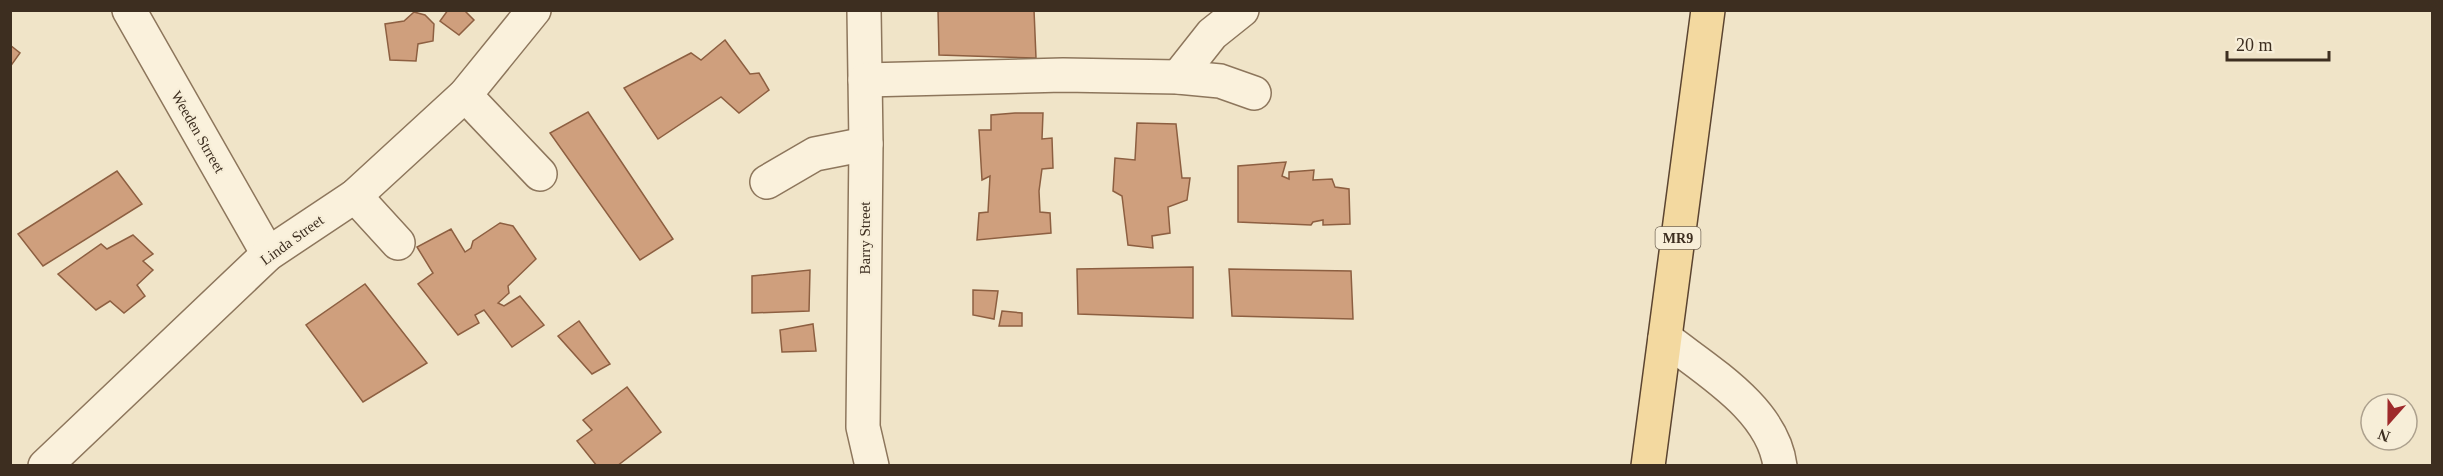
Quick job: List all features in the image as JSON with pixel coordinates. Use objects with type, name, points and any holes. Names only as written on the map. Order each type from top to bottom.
[{"type":"main road","name":"MR9","points":[[1648,465],[1708,10]]},
{"type":"street","name":"Weeden Strreet","points":[[129,10],[268,254]]},
{"type":"street","name":"Barry Street","points":[[864,10],[866,144],[863,427],[872,465]]},
{"type":"street","points":[[1178,77],[1212,34],[1242,10]]},
{"type":"street","name":"Linda Street","points":[[45,465],[268,254],[355,196],[465,95],[517,17]]},
{"type":"street","points":[[865,80],[1063,75],[1178,77],[1220,81],[1254,93]]},
{"type":"street","points":[[465,95],[540,174]]},
{"type":"street","points":[[767,182],[814,154],[866,144]]},
{"type":"street","points":[[355,196],[398,243]]},
{"type":"street","points":[[1665,338],[1749,405],[1766,424],[1780,465]]},
{"type":"building","points":[[448,10],[464,10],[474,20],[459,35],[440,21]]},
{"type":"building","points":[[938,10],[1034,10],[1036,58],[939,55]]},
{"type":"building","points":[[414,12],[425,15],[434,24],[433,41],[418,44],[416,61],[390,60],[385,24],[404,21]]},
{"type":"building","points":[[725,40],[750,74],[759,73],[769,90],[739,113],[721,97],[658,139],[624,88],[691,53],[701,60]]},
{"type":"building","points":[[10,45],[20,53],[10,67]]},
{"type":"building","points":[[588,112],[673,239],[640,260],[550,133]]},
{"type":"building","points":[[1043,113],[1042,139],[1052,138],[1053,168],[1042,169],[1039,191],[1040,212],[1050,213],[1051,233],[977,240],[979,213],[988,212],[990,176],[982,180],[979,130],[991,130],[991,115]]},
{"type":"building","points":[[1137,123],[1176,124],[1182,178],[1190,178],[1187,200],[1168,207],[1170,233],[1152,236],[1153,248],[1128,245],[1122,196],[1113,191],[1115,158],[1135,160]]},
{"type":"building","points":[[1286,162],[1282,176],[1289,179],[1289,172],[1314,170],[1313,180],[1332,179],[1335,187],[1349,189],[1350,224],[1323,225],[1323,220],[1313,222],[1311,225],[1238,222],[1238,166]]},
{"type":"building","points":[[117,171],[142,204],[43,266],[18,234]]},
{"type":"building","points":[[500,223],[513,226],[536,259],[508,286],[509,293],[498,303],[504,306],[520,296],[544,325],[512,347],[484,310],[475,315],[479,323],[458,335],[418,284],[433,273],[417,247],[451,229],[465,252],[471,248],[473,241]]},
{"type":"building","points":[[133,235],[153,254],[143,261],[153,270],[137,285],[145,296],[124,313],[110,301],[96,310],[58,274],[101,244],[107,249]]},
{"type":"building","points":[[1193,267],[1193,318],[1078,314],[1077,269]]},
{"type":"building","points":[[1229,269],[1351,271],[1353,319],[1232,316]]},
{"type":"building","points":[[810,270],[809,311],[752,313],[752,276]]},
{"type":"building","points":[[365,284],[427,363],[363,402],[306,325]]},
{"type":"building","points":[[973,290],[998,291],[994,319],[973,315]]},
{"type":"building","points":[[1002,311],[1022,313],[1022,326],[999,326]]},
{"type":"building","points":[[579,321],[610,364],[592,374],[558,336]]},
{"type":"building","points":[[813,324],[816,351],[782,352],[780,330]]},
{"type":"building","points":[[627,387],[661,432],[617,466],[597,466],[577,441],[592,430],[583,420]]}]
